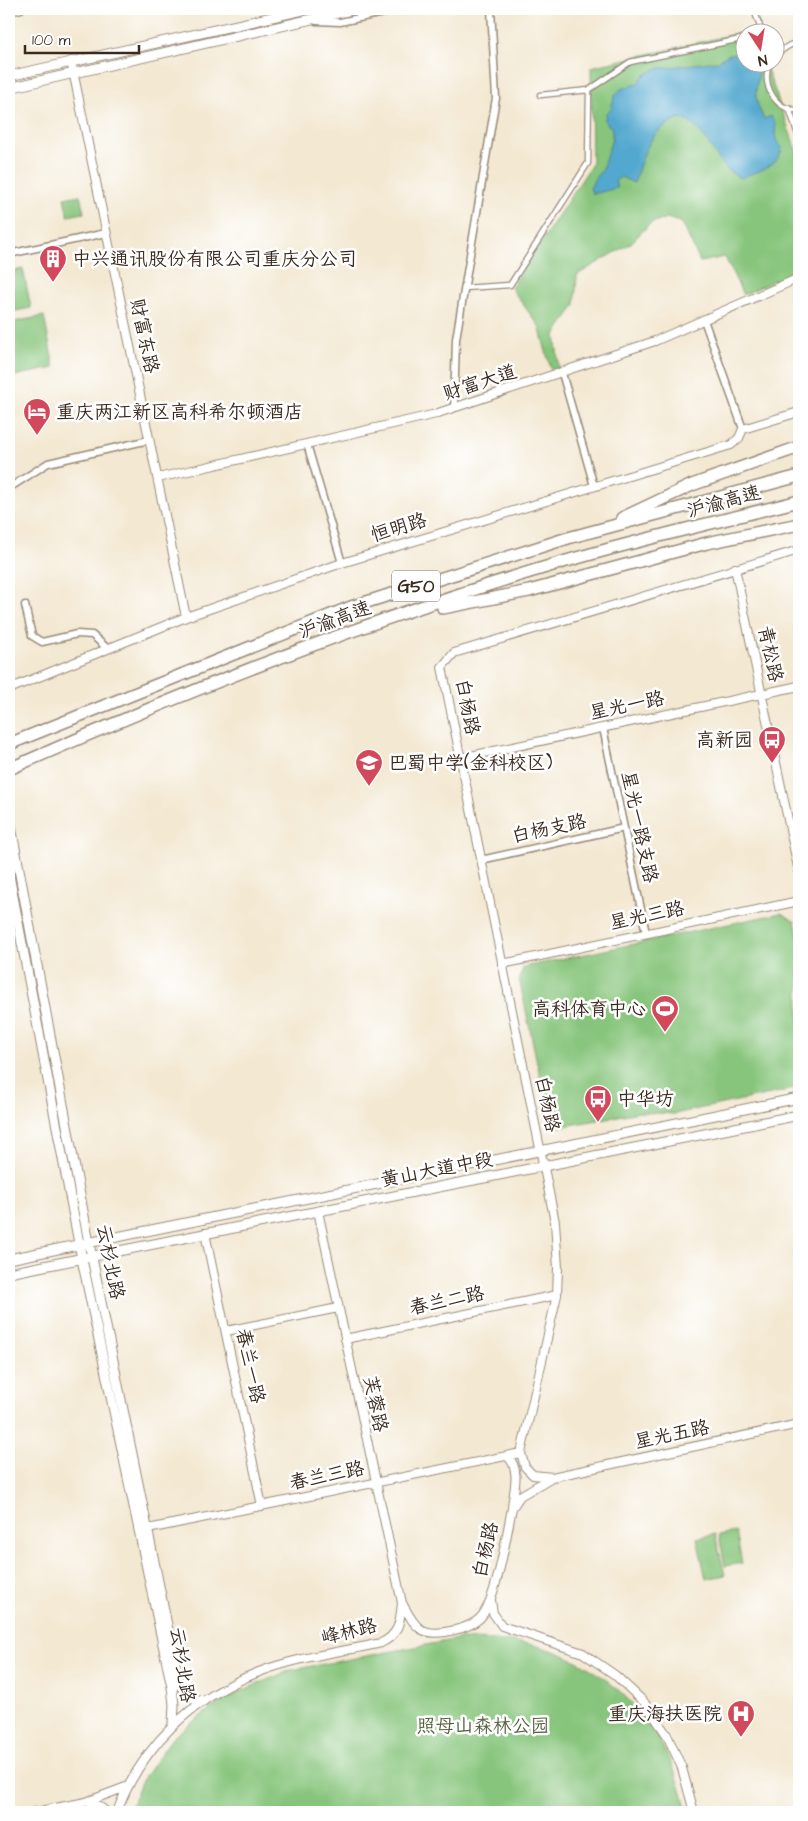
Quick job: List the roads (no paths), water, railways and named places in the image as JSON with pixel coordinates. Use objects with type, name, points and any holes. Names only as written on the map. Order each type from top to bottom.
[{"type":"highway","points":[[595,530],[692,485],[799,447]]},
{"type":"highway","name":"沪渝高速","points":[[9,744],[43,728],[351,607],[490,561],[595,530],[799,476]]},
{"type":"highway","name":"沪渝高速","points":[[9,769],[158,706],[392,618],[564,562],[799,501]]},
{"type":"highway","points":[[392,618],[529,591],[707,543],[799,524]]},
{"type":"main road","points":[[9,76],[296,10],[308,9]]},
{"type":"main road","points":[[9,88],[356,9]]},
{"type":"main road","name":"云杉北路","points":[[9,816],[144,1530],[172,1687],[173,1724]]},
{"type":"main road","name":"云杉北路","points":[[9,876],[79,1245],[179,1684],[193,1699],[203,1701]]},
{"type":"main road","name":"黄山大道中段","points":[[9,1259],[799,1098]]},
{"type":"main road","name":"黄山大道中段","points":[[9,1273],[799,1115]]},
{"type":"street","points":[[9,12],[21,9]]},
{"type":"street","points":[[304,20],[340,22],[402,9]]},
{"type":"street","points":[[454,408],[456,339],[496,98],[491,9]]},
{"type":"street","points":[[754,9],[759,22]]},
{"type":"street","points":[[540,95],[589,90],[630,62],[736,40]]},
{"type":"street","points":[[786,48],[799,44]]},
{"type":"street","name":"财富东路","points":[[71,61],[186,617]]},
{"type":"street","points":[[768,72],[766,80],[775,100],[789,108],[799,110]]},
{"type":"street","points":[[464,288],[510,285],[588,163],[589,90]]},
{"type":"street","points":[[789,108],[799,138]]},
{"type":"street","points":[[9,254],[106,234]]},
{"type":"street","name":"财富大道","points":[[158,478],[432,415],[655,341],[799,278]]},
{"type":"street","points":[[704,320],[743,429]]},
{"type":"street","points":[[562,373],[594,486]]},
{"type":"street","name":"恒明路","points":[[9,689],[186,617],[342,563],[731,445],[739,438],[743,429],[799,412]]},
{"type":"street","points":[[9,488],[48,463],[149,440]]},
{"type":"street","points":[[307,444],[342,563]]},
{"type":"street","points":[[735,568],[799,550]]},
{"type":"street","name":"白杨路","points":[[521,1453],[557,1295],[557,1241],[442,667],[454,654],[735,568]]},
{"type":"street","name":"青松路","points":[[735,568],[799,872]]},
{"type":"street","points":[[25,605],[32,636],[42,642],[77,634],[92,635],[108,649]]},
{"type":"street","name":"星光一路","points":[[461,758],[799,686]]},
{"type":"street","name":"星光一路支路","points":[[603,728],[646,933]]},
{"type":"street","name":"白杨支路","points":[[481,860],[624,828]]},
{"type":"street","name":"星光三路","points":[[502,964],[799,901]]},
{"type":"street","name":"芙蓉路","points":[[318,1211],[374,1482],[402,1603]]},
{"type":"street","name":"春兰一路","points":[[205,1233],[262,1506]]},
{"type":"street","name":"春兰二路","points":[[345,1339],[557,1295]]},
{"type":"street","points":[[226,1331],[338,1308]]},
{"type":"street","name":"星光五路","points":[[552,1477],[799,1424]]},
{"type":"street","points":[[521,1453],[526,1467],[533,1475],[552,1477]]},
{"type":"street","name":"春兰三路","points":[[144,1530],[521,1453]]},
{"type":"street","name":"白杨路","points":[[491,1598],[512,1508],[515,1469],[512,1460],[507,1456]]},
{"type":"street","name":"白杨路","points":[[512,1508],[520,1496],[552,1477]]},
{"type":"street","points":[[402,1603],[417,1627],[422,1631],[434,1634],[460,1629],[473,1624],[483,1615],[491,1598]]},
{"type":"street","points":[[491,1598],[493,1612],[502,1626],[583,1653],[614,1675],[644,1702],[667,1735],[682,1768],[694,1812]]},
{"type":"street","name":"峰林路","points":[[117,1812],[126,1787],[144,1758],[173,1724],[203,1701],[241,1680],[278,1666],[382,1644],[397,1630],[402,1603]]},
{"type":"street","points":[[35,1812],[86,1802],[126,1787]]},
{"type":"street","points":[[86,1802],[97,1805],[107,1812]]},
{"type":"water","points":[[729,54],[736,54],[736,72],[758,72],[756,94],[759,109],[764,119],[771,116],[776,125],[776,137],[782,148],[776,160],[760,171],[740,178],[723,165],[698,130],[680,118],[669,123],[654,136],[645,153],[634,183],[621,177],[615,181],[617,188],[593,194],[590,189],[595,178],[602,170],[612,139],[612,129],[605,121],[606,113],[611,109],[614,97],[621,89],[637,84],[644,75],[655,69],[718,61]]},
{"type":"place","name":"中兴通讯股份有限公司重庆分公司","points":[[53,283]]},
{"type":"place","name":"重庆两江新区高科希尔顿酒店","points":[[37,436]]},
{"type":"place","name":"高新园","points":[[772,764]]},
{"type":"place","name":"巴蜀中学(金科校区)","points":[[369,787]]},
{"type":"place","name":"高科体育中心","points":[[665,1033]]},
{"type":"place","name":"中华坊","points":[[598,1123]]},
{"type":"place","name":"重庆海扶医院","points":[[741,1738]]},
{"type":"park label","name":"照母山森林公园","points":[[483,1726]]}]
